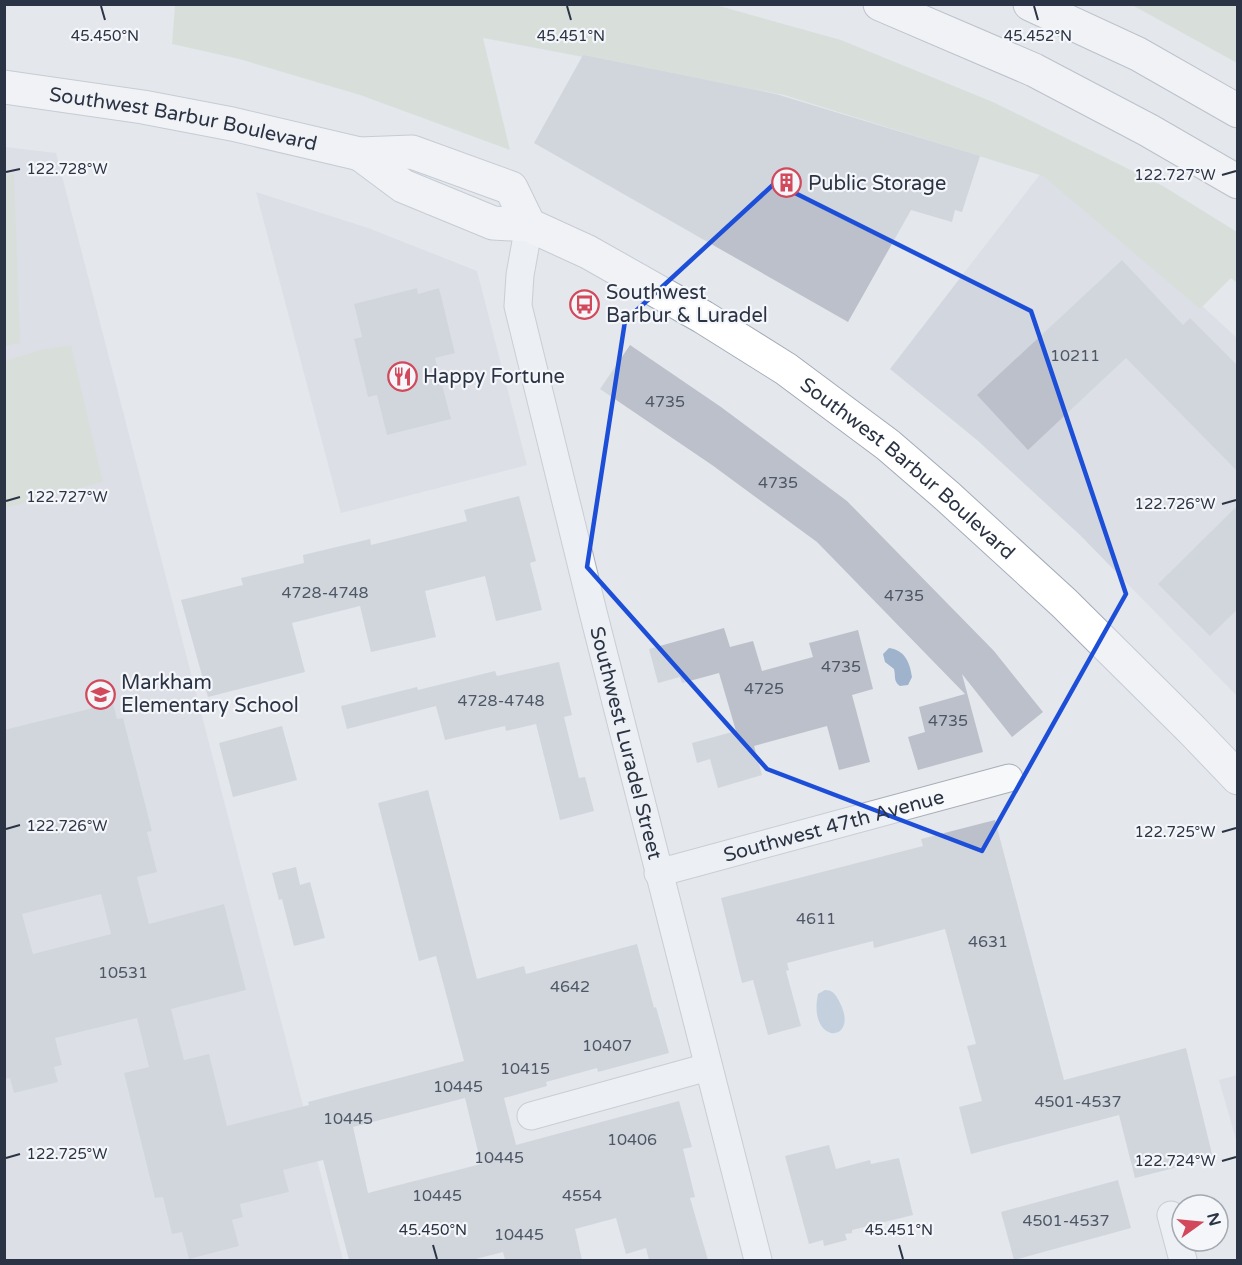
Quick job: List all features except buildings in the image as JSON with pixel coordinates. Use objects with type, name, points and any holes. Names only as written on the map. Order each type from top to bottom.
[{"type":"main road","points":[[880,4],[1035,70],[1149,130],[1238,182]]},
{"type":"main road","points":[[1030,4],[1138,54],[1238,111]]},
{"type":"main road","name":"Southwest Barbur Boulevard","points":[[4,87],[143,107],[232,124],[360,154],[412,152],[511,188],[529,225],[588,252],[703,317],[786,369],[888,445],[955,502],[1064,603],[1238,778]]},
{"type":"street","name":"Southwest Luradel Street","points":[[529,225],[518,306],[658,873],[758,1260]]},
{"type":"street","name":"Southwest 47th Avenue","points":[[658,873],[1009,778]]},
{"type":"street","points":[[531,1116],[708,1067]]},
{"type":"highlighted area","points":[[775,183],[1031,311],[1126,594],[982,851],[767,769],[587,567],[625,321]]},
{"type":"shaded area","name":"Markham Elementary School","points":[[5,147],[56,153],[343,1260],[5,1260]]},
{"type":"shaded area","points":[[1048,164],[1238,339],[1237,696],[1080,535],[977,440],[890,369]]},
{"type":"shaded area","points":[[256,192],[368,228],[477,271],[527,465],[341,513]]},
{"type":"shaded area","points":[[1238,1075],[1237,1143],[1219,1080]]},
{"type":"green space","points":[[175,5],[716,5],[841,40],[993,102],[1163,186],[1237,232],[1237,283],[1231,278],[1200,309],[1043,176],[784,95],[483,38],[510,150],[360,95],[239,59],[172,44]]},
{"type":"green space","points":[[1132,5],[1237,5],[1237,63]]},
{"type":"green space","points":[[14,174],[20,343],[5,346],[5,175]]},
{"type":"green space","points":[[71,345],[103,482],[5,508],[5,361],[40,350]]},
{"type":"water","points":[[889,648],[899,651],[908,662],[912,677],[908,685],[898,684],[894,669],[885,662],[883,654]]},
{"type":"water","points":[[825,990],[835,994],[844,1015],[844,1025],[840,1031],[833,1033],[826,1031],[820,1023],[817,1011],[818,994]]},
{"type":"place","name":"Public Storage","points":[[787,183]]},
{"type":"place","name":"Southwest Barbur & Luradel","points":[[585,304]]},
{"type":"place","name":"Happy Fortune","points":[[402,376]]},
{"type":"place","name":"Markham Elementary School","points":[[100,694]]}]
